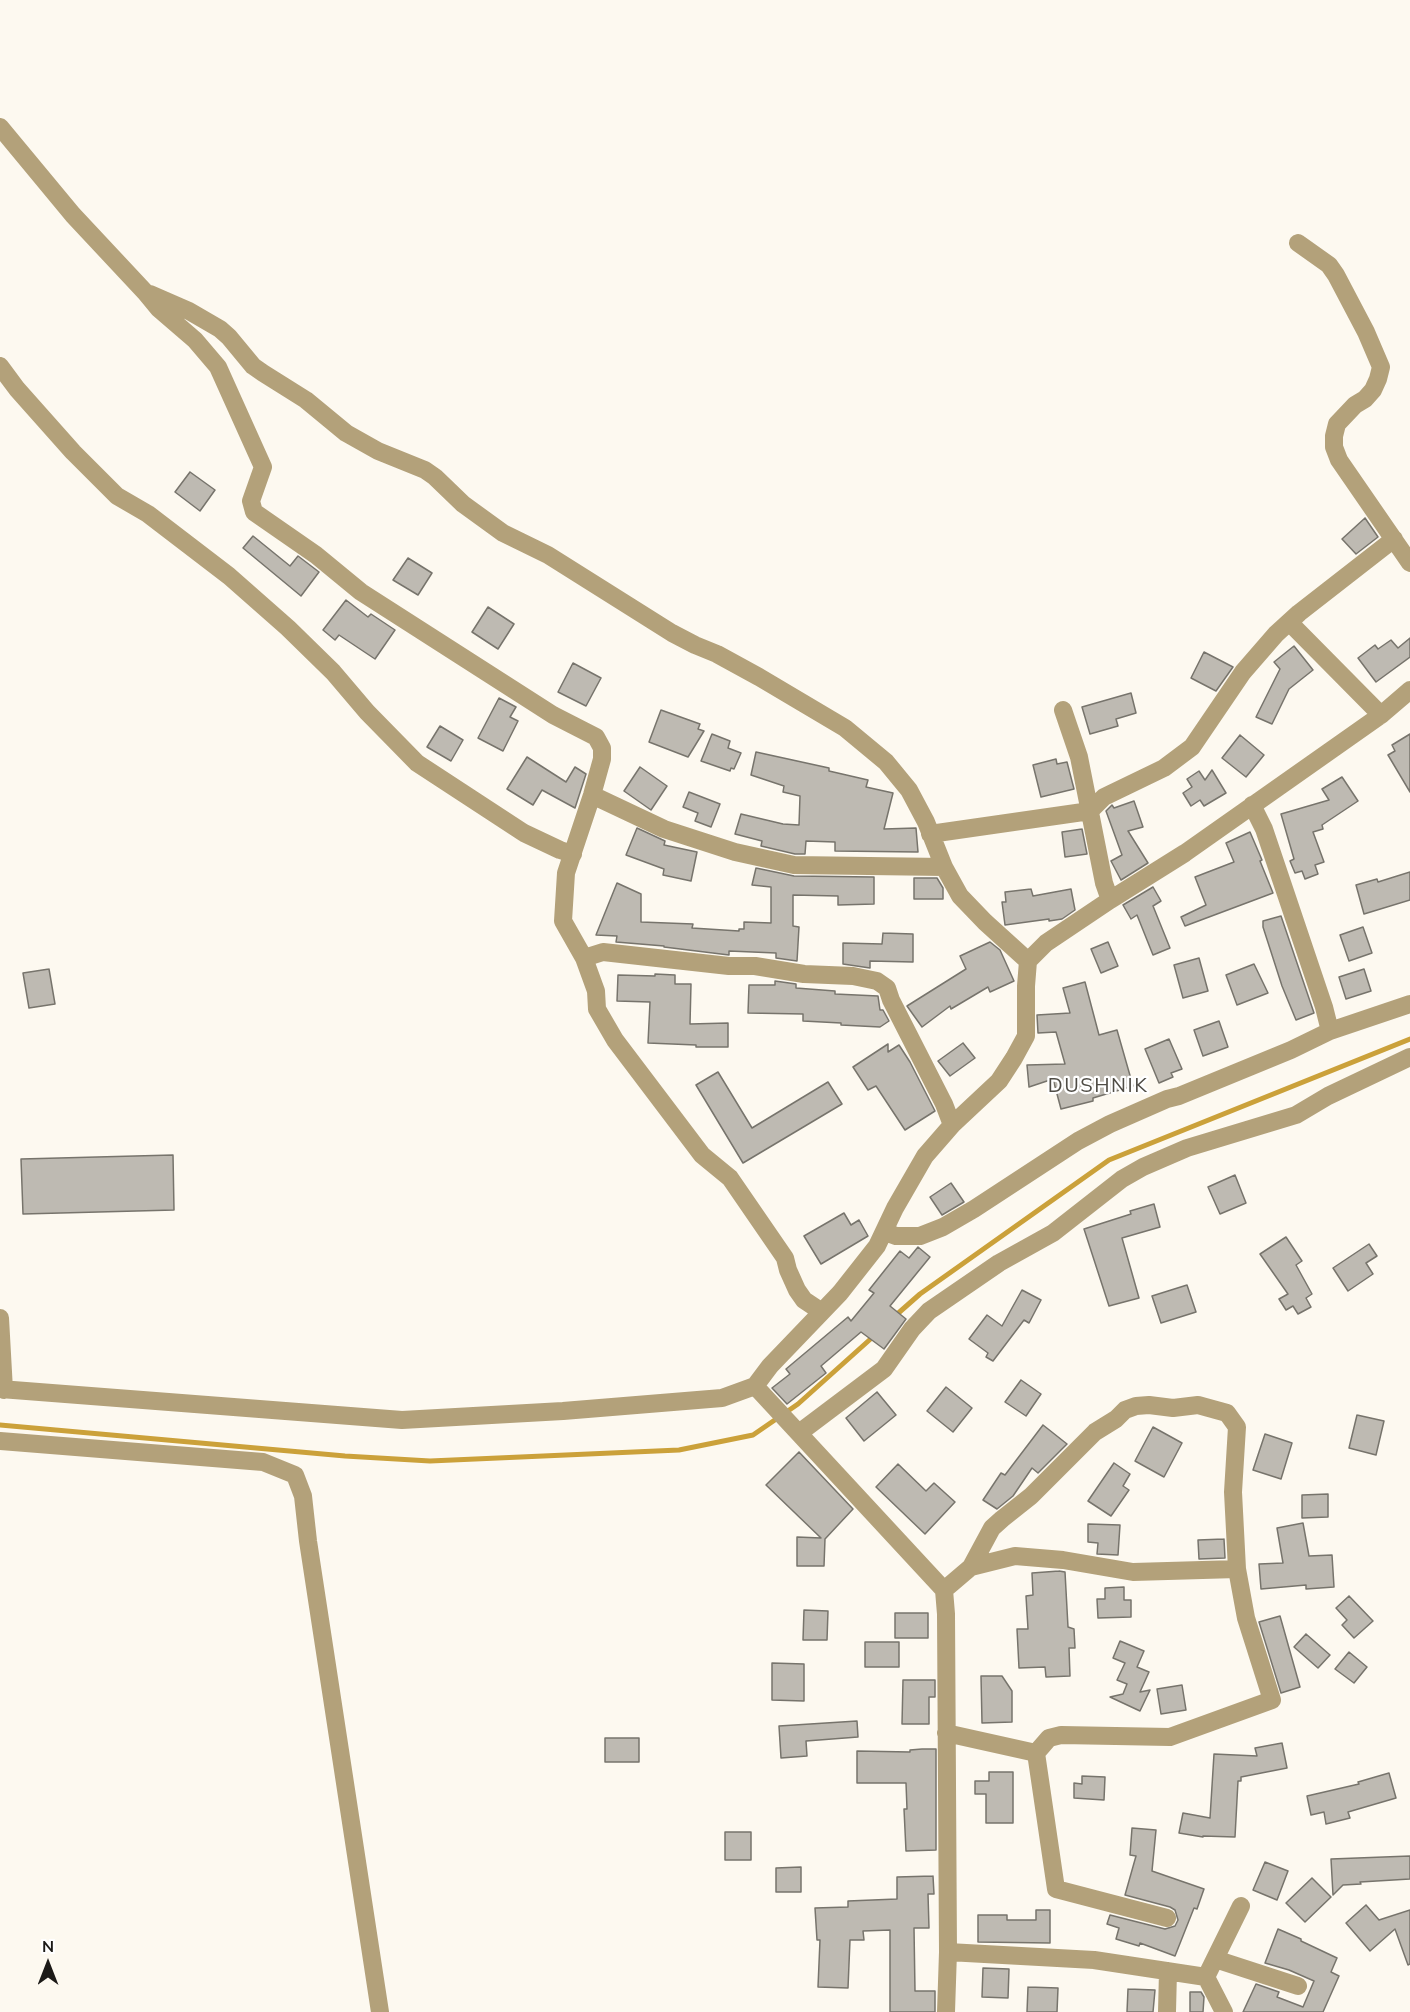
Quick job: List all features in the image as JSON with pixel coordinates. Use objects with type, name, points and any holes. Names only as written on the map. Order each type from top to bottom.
[{"type":"street","points":[[0,128],[73,216],[167,317],[195,340],[225,378],[263,467],[251,501],[254,512],[316,555],[362,592],[553,715],[596,737],[602,748],[602,759],[566,873],[563,921],[584,958],[596,991],[597,1010],[615,1040],[702,1155],[730,1178],[785,1258],[797,1290],[804,1300],[822,1312]]},
{"type":"street","points":[[1298,243],[1307,252],[1329,265],[1336,275],[1366,332],[1381,367],[1373,390],[1338,424],[1334,436],[1334,447],[1339,460],[1410,563]]},
{"type":"street","points":[[145,292],[189,311],[220,329],[262,373],[306,400],[346,433],[378,451],[425,470],[463,504],[503,533],[548,555],[678,636],[759,677],[845,728],[886,762],[909,790],[944,867],[967,905],[1028,961]]},
{"type":"street","points":[[0,366],[17,389],[73,452],[117,496],[157,521],[229,576],[271,613],[333,672],[417,763],[524,833],[573,854]]},
{"type":"street","points":[[930,834],[1090,812],[1104,797],[1164,768],[1192,747],[1257,654],[1276,634],[1299,613],[1394,539]]},
{"type":"street","points":[[1290,623],[1381,715]]},
{"type":"street","points":[[0,1318],[2,1390],[402,1420],[563,1411],[722,1398],[755,1386],[770,1366],[840,1293],[877,1246],[894,1208],[926,1156],[952,1125],[999,1081],[1014,1059],[1026,1036],[1028,961],[1046,943],[1185,853],[1381,715],[1410,690]]},
{"type":"street","points":[[1064,710],[1079,757],[1104,883],[1110,900]]},
{"type":"street","points":[[592,795],[664,829],[735,852],[794,865],[944,867]]},
{"type":"street","points":[[1252,805],[1263,829],[1324,1007],[1330,1031]]},
{"type":"street","points":[[584,958],[603,952],[729,966],[755,966],[804,974],[853,976],[877,981],[887,988],[952,1125]]},
{"type":"street","points":[[885,1232],[896,1236],[920,1236],[954,1222],[1078,1141],[1110,1124],[1291,1050],[1330,1031],[1410,1004]]},
{"type":"street","points":[[794,1428],[884,1369],[912,1329],[929,1311],[999,1263],[1053,1233],[1122,1179],[1187,1148],[1296,1114],[1410,1057]]},
{"type":"street","points":[[755,1386],[944,1590],[948,1952],[946,2012]]},
{"type":"street","points":[[944,1590],[971,1567],[992,1528],[1031,1496],[1095,1432],[1116,1419],[1125,1410],[1149,1405],[1173,1408],[1198,1405],[1227,1413],[1237,1427],[1233,1492],[1237,1569],[1246,1618],[1272,1700],[1170,1737],[1061,1735],[1049,1738],[1036,1753],[1056,1889],[1167,1918]]},
{"type":"street","points":[[0,1441],[263,1462],[295,1475],[303,1496],[380,2012]]},
{"type":"street","points":[[971,1567],[1015,1556],[1063,1560],[1133,1572],[1237,1569]]},
{"type":"street","points":[[946,1733],[1036,1753]]},
{"type":"street","points":[[1206,1977],[1241,1906]]},
{"type":"street","points":[[948,1952],[1094,1960],[1206,1977]]},
{"type":"street","points":[[1215,1959],[1298,1986]]},
{"type":"street","points":[[1167,2012],[1168,1971]]},
{"type":"street","points":[[1206,1977],[1224,2012]]},
{"type":"building","points":[[190,472],[215,490],[200,511],[175,492]]},
{"type":"building","points":[[1365,518],[1378,537],[1356,554],[1342,539]]},
{"type":"building","points":[[253,536],[290,566],[298,556],[319,572],[301,596],[243,548]]},
{"type":"building","points":[[408,558],[432,573],[418,595],[393,580]]},
{"type":"building","points":[[346,600],[368,617],[371,614],[395,630],[375,659],[339,635],[335,640],[323,630]]},
{"type":"building","points":[[488,607],[514,624],[498,649],[472,632]]},
{"type":"building","points":[[1410,638],[1410,657],[1376,682],[1358,658],[1375,645],[1378,649],[1391,640],[1398,648]]},
{"type":"building","points":[[1294,646],[1313,670],[1289,689],[1272,724],[1256,717],[1280,669],[1274,662]]},
{"type":"building","points":[[1204,652],[1233,667],[1216,691],[1191,678]]},
{"type":"building","points":[[573,663],[601,678],[586,706],[558,692]]},
{"type":"building","points":[[1131,693],[1136,713],[1116,719],[1118,726],[1090,734],[1082,707]]},
{"type":"building","points":[[499,698],[516,707],[510,717],[518,721],[503,751],[478,738]]},
{"type":"building","points":[[661,710],[700,724],[698,729],[704,731],[688,757],[649,742]]},
{"type":"building","points":[[440,726],[463,740],[451,761],[427,747]]},
{"type":"building","points":[[712,734],[730,741],[728,748],[741,753],[734,769],[731,768],[730,771],[701,761]]},
{"type":"building","points":[[1410,734],[1410,792],[1388,755],[1395,751],[1392,745]]},
{"type":"building","points":[[1240,735],[1264,755],[1246,777],[1222,758]]},
{"type":"building","points":[[756,752],[829,768],[829,771],[868,780],[866,787],[893,793],[884,829],[916,828],[918,852],[835,851],[835,842],[806,841],[805,854],[795,854],[761,846],[762,841],[735,834],[741,814],[783,824],[799,825],[800,796],[783,792],[784,786],[751,775]]},
{"type":"building","points":[[527,757],[566,782],[575,767],[586,774],[575,808],[542,790],[533,805],[507,789]]},
{"type":"building","points":[[1056,759],[1057,764],[1067,762],[1074,789],[1041,797],[1033,765]]},
{"type":"building","points":[[640,767],[667,786],[651,810],[624,791]]},
{"type":"building","points":[[1212,770],[1226,793],[1204,806],[1200,800],[1191,806],[1183,793],[1192,787],[1187,779],[1199,771],[1205,780]]},
{"type":"building","points":[[1342,777],[1358,801],[1322,825],[1323,829],[1313,832],[1324,862],[1315,865],[1318,874],[1305,879],[1302,871],[1295,873],[1290,861],[1294,859],[1281,814],[1329,800],[1322,789]]},
{"type":"building","points":[[689,792],[720,804],[711,827],[695,821],[698,813],[683,807]]},
{"type":"building","points":[[1134,801],[1143,827],[1128,831],[1148,863],[1121,880],[1111,861],[1122,855],[1106,811],[1112,805],[1114,808]]},
{"type":"building","points":[[637,828],[665,841],[664,845],[697,852],[691,881],[663,875],[664,869],[626,855]]},
{"type":"building","points":[[1082,829],[1087,854],[1065,857],[1062,832]]},
{"type":"building","points":[[1250,832],[1273,893],[1185,926],[1181,917],[1206,905],[1195,877],[1234,862],[1226,843]]},
{"type":"building","points":[[756,868],[794,876],[874,877],[874,904],[838,905],[838,896],[793,895],[793,926],[799,927],[797,961],[776,958],[776,953],[729,951],[729,955],[616,942],[617,936],[596,935],[617,883],[641,894],[641,922],[693,924],[692,928],[739,931],[739,929],[744,929],[744,922],[771,923],[771,887],[752,885]]},
{"type":"building","points":[[1410,872],[1410,900],[1364,914],[1356,885],[1377,879],[1378,882]]},
{"type":"building","points":[[914,878],[937,878],[943,888],[943,899],[914,899]]},
{"type":"building","points":[[1153,887],[1161,901],[1153,906],[1170,948],[1153,955],[1137,915],[1131,919],[1123,905]]},
{"type":"building","points":[[1031,889],[1033,896],[1071,889],[1075,910],[1062,919],[1005,925],[1002,902],[1006,902],[1005,892]]},
{"type":"building","points":[[1281,916],[1314,1013],[1296,1020],[1282,986],[1263,927],[1263,921]]},
{"type":"building","points":[[1363,927],[1372,953],[1349,961],[1340,935]]},
{"type":"building","points":[[883,933],[913,934],[913,962],[870,961],[870,968],[843,964],[843,943],[882,944]]},
{"type":"building","points":[[990,942],[1000,950],[1014,981],[990,992],[988,987],[951,1009],[950,1006],[922,1027],[907,1006],[966,969],[960,956]]},
{"type":"building","points":[[1108,942],[1118,966],[1101,973],[1091,949]]},
{"type":"building","points":[[1199,958],[1208,991],[1183,998],[1174,965]]},
{"type":"building","points":[[1254,964],[1268,993],[1237,1005],[1226,975]]},
{"type":"building","points":[[49,969],[55,1004],[29,1008],[23,973]]},
{"type":"building","points":[[1364,969],[1371,991],[1346,999],[1339,977]]},
{"type":"building","points":[[655,974],[675,975],[675,984],[691,984],[690,1024],[728,1023],[728,1047],[648,1043],[650,1002],[617,1001],[618,975],[655,976]]},
{"type":"building","points":[[775,981],[796,984],[796,988],[835,991],[835,994],[878,996],[880,1010],[883,1010],[889,1021],[880,1027],[841,1025],[841,1023],[803,1021],[803,1014],[748,1013],[749,985],[775,985]]},
{"type":"building","points":[[1085,982],[1099,1035],[1117,1030],[1133,1086],[1093,1098],[1093,1101],[1061,1109],[1053,1079],[1029,1087],[1027,1065],[1065,1064],[1056,1032],[1038,1033],[1037,1015],[1070,1013],[1063,988]]},
{"type":"building","points":[[1219,1021],[1228,1047],[1203,1056],[1194,1030]]},
{"type":"building","points":[[1169,1039],[1182,1069],[1171,1073],[1173,1077],[1159,1083],[1145,1049]]},
{"type":"building","points":[[963,1043],[975,1058],[950,1076],[938,1061]]},
{"type":"building","points":[[888,1044],[888,1052],[899,1045],[935,1111],[905,1130],[876,1086],[868,1090],[853,1067]]},
{"type":"building","points":[[718,1072],[752,1128],[828,1082],[842,1104],[743,1163],[696,1085]]},
{"type":"building","points":[[173,1155],[174,1210],[23,1214],[21,1159]]},
{"type":"building","points":[[1235,1175],[1246,1203],[1220,1214],[1208,1187]]},
{"type":"building","points":[[951,1183],[964,1202],[942,1215],[930,1197]]},
{"type":"building","points":[[1154,1204],[1160,1227],[1122,1238],[1139,1298],[1109,1306],[1084,1229]]},
{"type":"building","points":[[844,1213],[851,1225],[859,1220],[868,1236],[821,1264],[804,1236]]},
{"type":"building","points":[[1286,1237],[1302,1261],[1296,1265],[1312,1294],[1306,1298],[1311,1307],[1298,1314],[1293,1306],[1286,1310],[1279,1299],[1288,1294],[1260,1254]]},
{"type":"building","points":[[1369,1244],[1377,1256],[1366,1263],[1373,1274],[1348,1291],[1333,1268]]},
{"type":"building","points":[[918,1247],[930,1257],[890,1306],[906,1319],[884,1349],[861,1332],[821,1366],[826,1373],[787,1404],[772,1388],[790,1374],[786,1369],[848,1317],[851,1321],[874,1293],[869,1290],[900,1251],[909,1258]]},
{"type":"building","points":[[1187,1285],[1196,1312],[1161,1323],[1152,1296]]},
{"type":"building","points":[[1022,1290],[1041,1300],[1029,1323],[1024,1320],[993,1361],[986,1357],[988,1353],[969,1339],[987,1315],[1002,1326]]},
{"type":"building","points":[[1021,1380],[1041,1394],[1026,1416],[1005,1402]]},
{"type":"building","points":[[946,1387],[972,1408],[953,1432],[927,1411]]},
{"type":"building","points":[[877,1392],[896,1415],[864,1441],[846,1418]]},
{"type":"building","points":[[1357,1415],[1384,1421],[1376,1455],[1349,1448]]},
{"type":"building","points":[[1043,1425],[1067,1444],[1038,1473],[1032,1468],[1013,1496],[997,1509],[983,1500],[1001,1473],[1005,1475]]},
{"type":"building","points":[[1153,1427],[1182,1443],[1164,1477],[1135,1461]]},
{"type":"building","points":[[1265,1434],[1292,1443],[1281,1479],[1253,1470]]},
{"type":"building","points":[[799,1452],[853,1509],[825,1539],[824,1566],[797,1566],[797,1537],[821,1538],[766,1485]]},
{"type":"building","points":[[1114,1463],[1130,1474],[1123,1486],[1129,1490],[1111,1516],[1088,1501]]},
{"type":"building","points":[[898,1464],[926,1491],[934,1483],[955,1502],[925,1534],[876,1487]]},
{"type":"building","points":[[1328,1494],[1328,1517],[1302,1518],[1302,1495]]},
{"type":"building","points":[[1303,1523],[1309,1556],[1332,1555],[1334,1587],[1306,1589],[1306,1585],[1261,1589],[1259,1564],[1283,1563],[1277,1528]]},
{"type":"building","points":[[1088,1524],[1120,1525],[1118,1555],[1097,1554],[1098,1543],[1088,1542]]},
{"type":"building","points":[[1224,1539],[1225,1558],[1199,1559],[1198,1540]]},
{"type":"building","points":[[1065,1572],[1068,1627],[1074,1629],[1075,1648],[1069,1648],[1070,1676],[1046,1677],[1045,1667],[1019,1668],[1017,1629],[1028,1629],[1026,1596],[1033,1595],[1032,1573]]},
{"type":"building","points":[[1124,1587],[1124,1600],[1131,1600],[1131,1617],[1098,1618],[1097,1599],[1105,1599],[1105,1588]]},
{"type":"building","points":[[1349,1596],[1373,1621],[1354,1638],[1342,1625],[1347,1620],[1336,1608]]},
{"type":"building","points":[[804,1610],[828,1611],[827,1640],[803,1640]]},
{"type":"building","points":[[895,1613],[928,1613],[928,1638],[895,1638]]},
{"type":"building","points":[[1280,1616],[1300,1687],[1281,1693],[1259,1622]]},
{"type":"building","points":[[1306,1634],[1330,1655],[1318,1668],[1294,1647]]},
{"type":"building","points":[[1120,1641],[1144,1651],[1137,1667],[1149,1672],[1140,1692],[1150,1690],[1140,1711],[1110,1697],[1123,1694],[1127,1684],[1117,1680],[1125,1663],[1113,1658]]},
{"type":"building","points":[[865,1642],[899,1642],[899,1667],[865,1667]]},
{"type":"building","points":[[1349,1652],[1367,1667],[1354,1683],[1335,1669]]},
{"type":"building","points":[[772,1663],[804,1664],[804,1701],[772,1700]]},
{"type":"building","points":[[981,1676],[1002,1676],[1012,1691],[1012,1722],[982,1723]]},
{"type":"building","points":[[903,1680],[935,1680],[935,1697],[929,1697],[929,1724],[902,1724]]},
{"type":"building","points":[[1182,1685],[1186,1710],[1161,1714],[1157,1689]]},
{"type":"building","points":[[857,1721],[858,1737],[806,1741],[807,1756],[781,1758],[779,1726]]},
{"type":"building","points":[[605,1738],[639,1738],[639,1762],[605,1762]]},
{"type":"building","points":[[1282,1743],[1287,1768],[1241,1777],[1241,1781],[1238,1781],[1235,1837],[1203,1837],[1179,1833],[1183,1813],[1210,1818],[1214,1754],[1257,1756],[1255,1748]]},
{"type":"building","points":[[936,1749],[936,1850],[906,1851],[904,1809],[907,1809],[906,1783],[857,1783],[857,1751],[910,1752],[910,1750]]},
{"type":"building","points":[[989,1772],[1013,1772],[1013,1823],[986,1823],[986,1794],[975,1794],[975,1781],[989,1781]]},
{"type":"building","points":[[1389,1773],[1396,1798],[1348,1812],[1350,1818],[1326,1824],[1324,1812],[1311,1815],[1307,1796],[1359,1784],[1358,1782]]},
{"type":"building","points":[[1082,1776],[1105,1777],[1104,1800],[1074,1798],[1074,1783],[1082,1784]]},
{"type":"building","points":[[1132,1828],[1156,1830],[1152,1871],[1204,1889],[1175,1956],[1140,1943],[1139,1946],[1116,1939],[1119,1928],[1107,1924],[1110,1915],[1165,1929],[1175,1926],[1178,1920],[1175,1910],[1170,1907],[1125,1895],[1136,1856],[1130,1855]]},
{"type":"building","points":[[725,1832],[751,1832],[751,1860],[725,1860]]},
{"type":"building","points":[[1410,1856],[1410,1879],[1343,1885],[1333,1895],[1331,1859]]},
{"type":"building","points":[[1265,1862],[1288,1871],[1277,1900],[1253,1890]]},
{"type":"building","points":[[801,1867],[801,1892],[776,1892],[776,1868]]},
{"type":"building","points":[[933,1876],[934,1894],[928,1894],[929,1928],[914,1928],[915,1991],[935,1991],[935,2012],[890,2012],[890,1930],[863,1931],[864,1940],[850,1940],[848,1988],[818,1987],[820,1940],[817,1940],[815,1908],[848,1907],[848,1901],[897,1899],[897,1877]]},
{"type":"building","points":[[1312,1878],[1331,1897],[1305,1922],[1286,1903]]},
{"type":"building","points":[[1366,1905],[1379,1920],[1410,1910],[1410,1964],[1408,1965],[1395,1929],[1370,1951],[1346,1923]]},
{"type":"building","points":[[1036,1910],[1050,1910],[1050,1943],[978,1942],[978,1915],[1007,1915],[1007,1920],[1036,1920]]},
{"type":"building","points":[[1278,1929],[1337,1958],[1331,1972],[1339,1976],[1323,2012],[1243,2012],[1256,1984],[1279,1992],[1277,1997],[1303,2007],[1314,1981],[1265,1963]]},
{"type":"building","points":[[983,1968],[1009,1969],[1008,1998],[982,1997]]},
{"type":"building","points":[[1028,1987],[1058,1988],[1057,2012],[1027,2012]]},
{"type":"building","points":[[1128,1989],[1155,1990],[1153,2012],[1127,2012]]},
{"type":"building","points":[[1190,1992],[1201,1992],[1204,1997],[1203,2012],[1190,2012]]},
{"type":"waterway","points":[[895,1316],[920,1294],[1109,1160],[1410,1039]]},
{"type":"waterway","points":[[0,1425],[345,1456],[430,1461],[679,1450],[753,1435],[798,1404],[875,1335]]},
{"type":"district","name":"DUSHNIK","points":[[1098,1086]]}]
